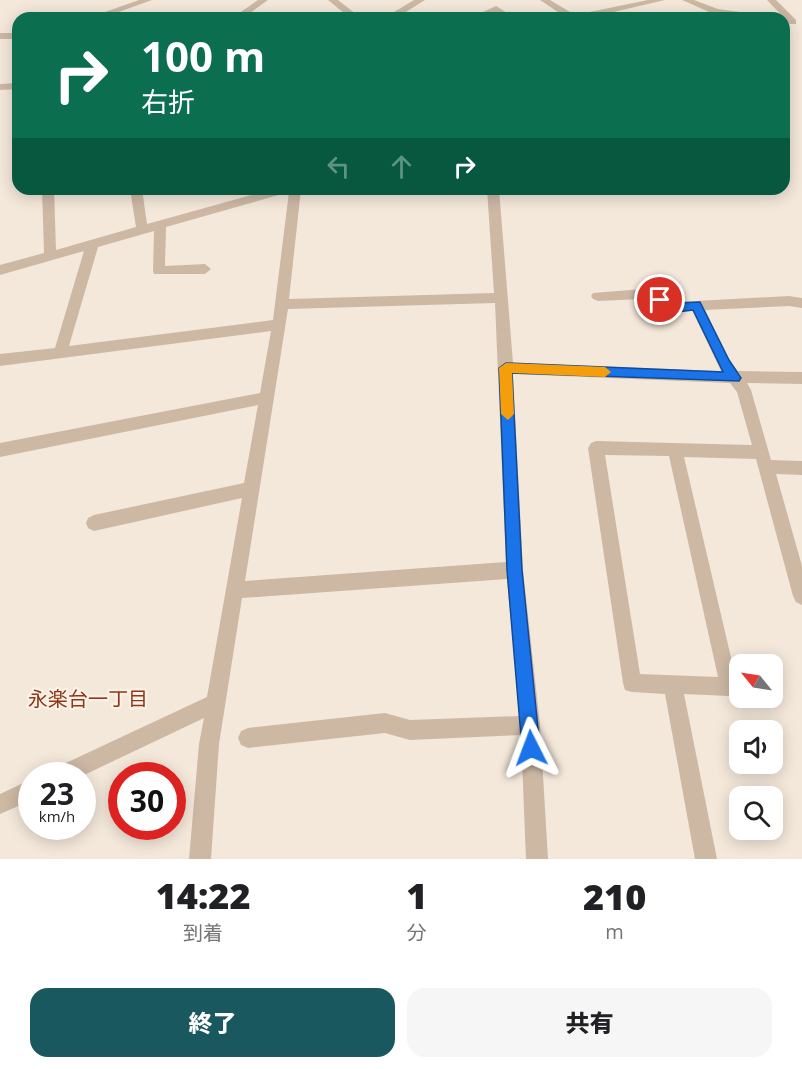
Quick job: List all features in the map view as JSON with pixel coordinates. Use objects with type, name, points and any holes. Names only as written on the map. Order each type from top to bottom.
[{"type":"street","points":[[111,12],[148,0]]},
{"type":"street","points":[[246,12],[264,0]]},
{"type":"street","points":[[332,0],[348,12]]},
{"type":"street","points":[[400,12],[421,0]]},
{"type":"street","points":[[544,0],[564,12]]},
{"type":"street","points":[[603,12],[661,0]]},
{"type":"street","points":[[686,0],[716,12]]},
{"type":"street","points":[[771,0],[783,12]]},
{"type":"street","points":[[48,195],[50,255]]},
{"type":"street","points":[[137,195],[142,228]]},
{"type":"street","points":[[0,270],[265,195]]},
{"type":"street","points":[[200,859],[209,744],[232,590],[282,304],[294,195]]},
{"type":"street","points":[[493,195],[506,368],[515,570],[530,725],[537,859]]},
{"type":"street","points":[[160,223],[159,270],[205,269]]},
{"type":"street","points":[[60,354],[93,243]]},
{"type":"street","points":[[598,296],[643,294],[677,307],[802,303]]},
{"type":"street","points":[[282,304],[500,298]]},
{"type":"street","points":[[696,305],[724,363],[744,390],[799,577],[802,596]]},
{"type":"street","points":[[0,360],[277,325]]},
{"type":"street","points":[[506,368],[735,378],[802,378]]},
{"type":"street","points":[[0,450],[265,398]]},
{"type":"street","points":[[675,450],[729,687],[632,683],[596,448],[675,450],[764,459],[802,468]]},
{"type":"street","points":[[94,523],[249,489]]},
{"type":"street","points":[[232,590],[515,570]]},
{"type":"street","points":[[673,685],[706,859]]},
{"type":"street","points":[[90,762],[215,703]]},
{"type":"street","points":[[248,738],[386,723],[410,730],[530,725]]},
{"type":"street","points":[[0,804],[18,796]]},
{"type":"slow traffic","points":[[508,414],[506,368],[605,372]]},
{"type":"district","name":"永楽台一丁目","points":[[88,698]]},
{"type":"route","points":[[531,748],[515,570],[506,368],[735,378],[724,363],[696,305],[677,307],[660,300]]}]
